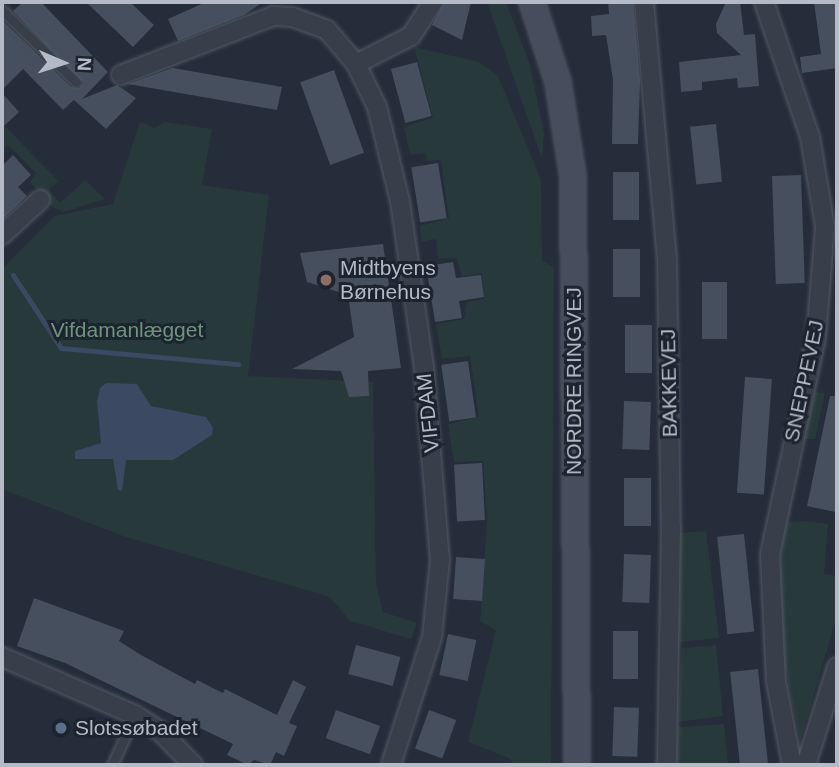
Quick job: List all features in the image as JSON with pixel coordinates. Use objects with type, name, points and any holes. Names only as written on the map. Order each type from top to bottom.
[{"type":"main road","name":"NORDRE RINGVEJ","points":[[532,2],[558,82],[573,177],[577,765]]},
{"type":"street","points":[[356,64],[411,36],[433,2]]},
{"type":"street","name":"BAKKEVEJ","points":[[644,2],[667,258],[671,527],[667,765]]},
{"type":"street","name":"SNEPPEVEJ","points":[[764,2],[810,137],[825,227],[816,338],[770,555],[776,681],[792,765]]},
{"type":"street","name":"VIFDAM","points":[[121,75],[273,9],[327,30],[356,64],[377,107],[393,164],[438,496],[440,560],[435,621],[419,684],[391,765]]},
{"type":"street","points":[[2,235],[40,200]]},
{"type":"street","points":[[2,657],[135,715],[161,732],[193,765]]},
{"type":"street","points":[[806,765],[837,667]]},
{"type":"lane","points":[[2,10],[76,82]]},
{"type":"lane","points":[[112,765],[135,715]]},
{"type":"green space","points":[[487,2],[506,2],[530,65],[544,134],[542,159]]},
{"type":"green space","points":[[414,47],[479,62],[498,76],[541,180],[542,260],[554,268],[551,765],[512,765],[511,759],[468,742],[496,630],[480,621],[487,520],[483,461],[454,462],[448,424],[479,417],[470,356],[442,359],[436,324],[464,319],[467,302],[484,299],[482,273],[462,277],[457,258],[438,259],[436,239],[421,242],[420,226],[449,218],[441,160],[427,161],[426,153],[410,155],[404,127],[433,118]]},
{"type":"green space","name":"Vifdamanlægget","points":[[140,121],[154,128],[165,122],[212,129],[202,185],[269,195],[248,376],[373,382],[376,585],[383,612],[417,623],[411,639],[350,621],[330,597],[123,536],[2,489],[2,269],[55,216],[113,204]]},
{"type":"green space","points":[[2,123],[58,181],[49,190],[60,203],[85,180],[105,199],[63,212],[52,207],[30,182],[36,173],[8,145],[2,150]]},
{"type":"green space","points":[[815,392],[825,393],[815,439],[803,439]]},
{"type":"green space","points":[[785,522],[828,524],[824,574],[837,576],[837,616],[800,741],[779,637],[777,583]]},
{"type":"green space","points":[[706,531],[719,638],[679,642],[679,533]]},
{"type":"green space","points":[[716,645],[723,716],[678,722],[682,648]]},
{"type":"green space","points":[[724,724],[728,765],[677,765],[678,727]]},
{"type":"water","points":[[106,383],[137,384],[151,406],[206,417],[213,428],[212,435],[173,460],[126,460],[122,491],[118,490],[113,459],[75,459],[75,451],[101,443],[97,402],[100,388]]},
{"type":"building","points":[[23,2],[41,2],[108,72],[82,99],[117,85],[136,98],[106,129],[74,100],[63,110],[23,69],[2,90],[3,21],[71,87],[79,88],[83,83],[13,11]]},
{"type":"building","points":[[86,2],[130,2],[154,25],[133,47]]},
{"type":"building","points":[[206,2],[263,2],[244,15],[178,41],[168,19]]},
{"type":"building","points":[[444,2],[471,2],[462,40],[432,25]]},
{"type":"building","points":[[608,2],[633,2],[640,80],[638,144],[612,144],[613,80],[606,35],[592,36],[591,16],[609,14]]},
{"type":"building","points":[[726,2],[740,2],[744,35],[755,34],[759,86],[738,88],[737,78],[702,82],[702,90],[681,92],[679,62],[741,55],[717,33],[716,24]]},
{"type":"building","points":[[814,2],[836,2],[837,68],[802,73],[800,57],[821,54]]},
{"type":"building","points":[[417,62],[431,116],[405,123],[391,69]]},
{"type":"building","points":[[173,68],[282,87],[277,110],[128,84]]},
{"type":"building","points":[[334,70],[364,153],[330,165],[300,82]]},
{"type":"building","points":[[2,93],[19,112],[2,128]]},
{"type":"building","points":[[716,124],[722,182],[696,184],[690,127]]},
{"type":"building","points":[[13,155],[31,175],[18,187],[27,196],[2,220],[2,166]]},
{"type":"building","points":[[438,163],[447,218],[420,223],[411,167]]},
{"type":"building","points":[[613,172],[639,172],[639,220],[613,220]]},
{"type":"building","points":[[801,175],[805,283],[776,284],[772,176]]},
{"type":"building","points":[[383,244],[401,368],[368,371],[369,396],[349,397],[341,371],[292,369],[354,337],[348,295],[307,282],[300,253]]},
{"type":"building","points":[[613,249],[640,249],[640,297],[613,297]]},
{"type":"building","points":[[453,262],[456,278],[481,275],[484,297],[459,301],[462,318],[435,322],[426,266]]},
{"type":"building","points":[[702,282],[727,282],[727,339],[702,339]]},
{"type":"building","points":[[625,325],[652,325],[652,373],[625,373]]},
{"type":"building","points":[[468,361],[476,417],[449,421],[441,365]]},
{"type":"building","points":[[745,377],[772,379],[764,495],[737,493]]},
{"type":"building","points":[[830,396],[837,396],[835,512],[807,506]]},
{"type":"building","points":[[624,401],[651,402],[649,450],[622,449]]},
{"type":"building","points":[[482,463],[485,520],[457,521],[454,464]]},
{"type":"building","points":[[624,478],[651,478],[651,526],[624,526]]},
{"type":"building","points":[[744,534],[754,631],[727,634],[717,537]]},
{"type":"building","points":[[624,554],[651,555],[649,603],[622,602]]},
{"type":"building","points":[[456,557],[485,559],[482,601],[453,599]]},
{"type":"building","points":[[34,598],[124,631],[119,641],[141,655],[195,684],[197,680],[223,693],[225,689],[277,715],[293,680],[306,687],[289,723],[297,726],[284,756],[276,752],[270,765],[254,760],[248,765],[227,755],[233,744],[65,663],[17,646]]},
{"type":"building","points":[[613,631],[638,631],[638,679],[613,679]]},
{"type":"building","points":[[448,634],[476,640],[468,681],[439,675]]},
{"type":"building","points":[[356,645],[400,657],[393,686],[348,674]]},
{"type":"building","points":[[758,669],[768,765],[740,765],[730,672]]},
{"type":"building","points":[[614,707],[639,708],[637,757],[612,756]]},
{"type":"building","points":[[336,710],[380,726],[370,754],[326,738]]},
{"type":"building","points":[[429,710],[456,720],[442,758],[415,749]]},
{"type":"waterway","points":[[13,275],[61,348],[238,364]]},
{"type":"place","name":"Midtbyens Børnehus","points":[[326,280]]},
{"type":"place","name":"Slotssøbadet","points":[[61,728]]}]
